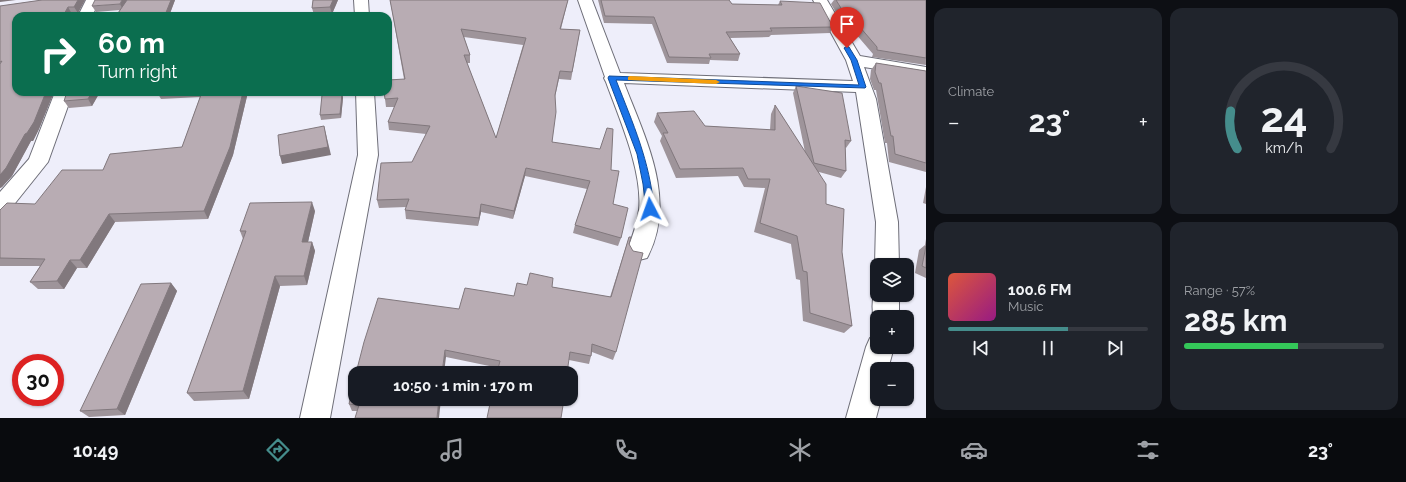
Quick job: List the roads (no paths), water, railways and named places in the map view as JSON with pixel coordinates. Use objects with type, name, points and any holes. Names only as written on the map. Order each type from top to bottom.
[{"type":"street","points":[[87,12],[93,0]]},
{"type":"street","points":[[361,0],[362,12]]},
{"type":"street","points":[[585,0],[612,78],[641,154],[648,184],[650,209],[645,235],[639,251]]},
{"type":"street","points":[[820,0],[854,60],[867,99],[887,222],[887,258]]},
{"type":"street","points":[[854,60],[926,72]]},
{"type":"street","points":[[612,78],[863,87]]},
{"type":"street","points":[[0,206],[38,162],[63,96]]},
{"type":"street","points":[[315,418],[368,155],[365,96]]},
{"type":"street","points":[[861,418],[878,354]]}]
